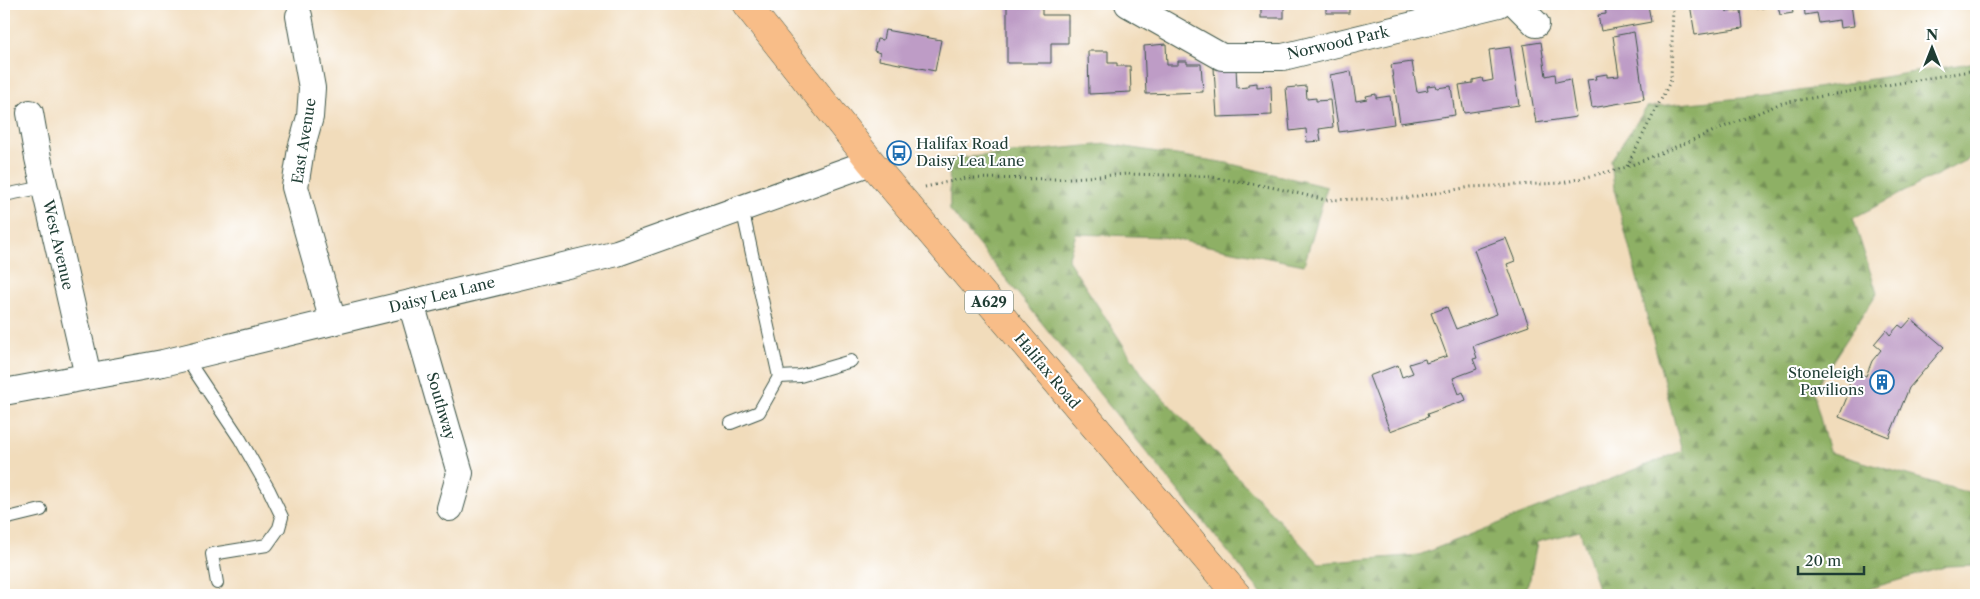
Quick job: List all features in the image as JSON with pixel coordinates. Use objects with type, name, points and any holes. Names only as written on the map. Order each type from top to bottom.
[{"type":"highway","name":"Halifax Road","points":[[746,4],[871,162],[1237,595]]},
{"type":"street","name":"Norwood Park","points":[[1128,4],[1222,57],[1283,57],[1499,4]]},
{"type":"street","points":[[1516,4],[1536,24]]},
{"type":"street","name":"East Avenue","points":[[299,16],[312,88],[310,118],[301,149],[295,187],[333,322]]},
{"type":"street","name":"West Avenue","points":[[30,113],[88,376]]},
{"type":"street","name":"Daisy Lea Lane","points":[[4,392],[188,357],[617,254],[871,162]]},
{"type":"street","name":"Southway","points":[[411,303],[460,474],[450,508]]},
{"type":"lane","points":[[4,195],[45,187]]},
{"type":"lane","points":[[731,422],[758,412],[779,377],[742,208]]},
{"type":"lane","points":[[188,357],[194,370],[240,439],[282,517],[279,528],[267,545],[212,554],[217,583]]},
{"type":"lane","points":[[779,377],[800,376],[851,360]]},
{"type":"lane","points":[[4,519],[41,510]]},
{"type":"path","points":[[1627,167],[1671,80],[1673,4]]},
{"type":"path","points":[[898,194],[966,178],[1056,179],[1128,174],[1204,176],[1271,187],[1326,200],[1406,198],[1471,187],[1562,183],[1627,167],[1782,103],[1976,70]]},
{"type":"green space","points":[[1976,62],[1976,155],[1853,218],[1877,293],[1813,391],[1829,452],[1976,495],[1976,565],[1948,566],[1847,595],[1600,595],[1580,531],[1537,542],[1530,579],[1522,595],[1263,595],[950,210],[949,159],[1107,144],[1227,163],[1327,187],[1304,265],[1163,237],[1076,234],[1068,260],[1146,380],[1319,563],[1419,555],[1682,451],[1614,189],[1611,160],[1647,107],[1773,95]]},
{"type":"building","points":[[1007,4],[1042,4],[1042,15],[1068,15],[1068,43],[1051,43],[1051,63],[1007,63]]},
{"type":"building","points":[[1261,4],[1284,4],[1284,18],[1261,18]]},
{"type":"building","points":[[1326,4],[1349,4],[1349,13],[1326,13]]},
{"type":"building","points":[[1605,4],[1636,4],[1636,7],[1648,5],[1651,22],[1601,31],[1598,15],[1606,14]]},
{"type":"building","points":[[1690,4],[1725,4],[1727,12],[1741,10],[1743,28],[1695,35]]},
{"type":"building","points":[[1756,4],[1791,4],[1793,13],[1780,15],[1778,5],[1757,9]]},
{"type":"building","points":[[1804,4],[1851,4],[1854,26],[1840,28],[1839,20],[1819,23],[1817,13],[1805,15]]},
{"type":"building","points":[[885,30],[941,40],[935,71],[879,60],[880,53],[874,51],[877,39],[883,40]]},
{"type":"building","points":[[1634,32],[1644,99],[1592,108],[1587,80],[1596,79],[1595,76],[1607,74],[1607,77],[1619,76],[1613,36]]},
{"type":"building","points":[[1541,42],[1546,76],[1555,74],[1556,82],[1570,79],[1576,117],[1536,123],[1523,45]]},
{"type":"building","points":[[1166,44],[1167,65],[1178,65],[1178,61],[1187,61],[1187,64],[1201,64],[1203,92],[1146,94],[1144,46]]},
{"type":"building","points":[[1510,47],[1519,105],[1464,113],[1459,85],[1473,83],[1473,80],[1482,78],[1483,82],[1493,80],[1489,50]]},
{"type":"building","points":[[1088,51],[1108,51],[1108,63],[1117,63],[1117,66],[1130,66],[1131,92],[1089,94]]},
{"type":"building","points":[[1412,62],[1417,92],[1428,90],[1427,86],[1436,85],[1437,88],[1451,86],[1455,115],[1400,123],[1391,65]]},
{"type":"building","points":[[1236,67],[1237,88],[1248,87],[1248,84],[1257,83],[1257,87],[1271,86],[1272,115],[1217,117],[1214,68]]},
{"type":"building","points":[[1351,71],[1356,101],[1367,99],[1366,96],[1376,94],[1376,98],[1390,96],[1394,124],[1339,132],[1330,75]]},
{"type":"building","points":[[1306,86],[1307,99],[1316,98],[1316,101],[1330,100],[1333,127],[1319,129],[1321,141],[1307,142],[1306,129],[1290,131],[1286,88]]},
{"type":"building","points":[[1506,238],[1515,261],[1507,264],[1529,326],[1473,346],[1477,358],[1473,359],[1477,369],[1453,378],[1459,394],[1463,392],[1466,400],[1427,414],[1428,417],[1390,431],[1369,376],[1398,365],[1402,377],[1413,373],[1409,364],[1425,359],[1426,363],[1447,356],[1431,313],[1447,307],[1456,329],[1497,314],[1474,250]]},
{"type":"building","name":"Stoneleigh Pavilions","points":[[1911,319],[1944,347],[1909,388],[1889,437],[1839,417],[1849,392],[1846,391],[1854,372],[1866,376],[1872,361],[1881,350],[1874,344],[1886,330],[1890,335],[1899,325],[1903,328]]},
{"type":"place","name":"Halifax Road Daisy Lea Lane","points":[[899,153]]},
{"type":"place","name":"Stoneleigh Pavilions","points":[[1882,382]]}]
